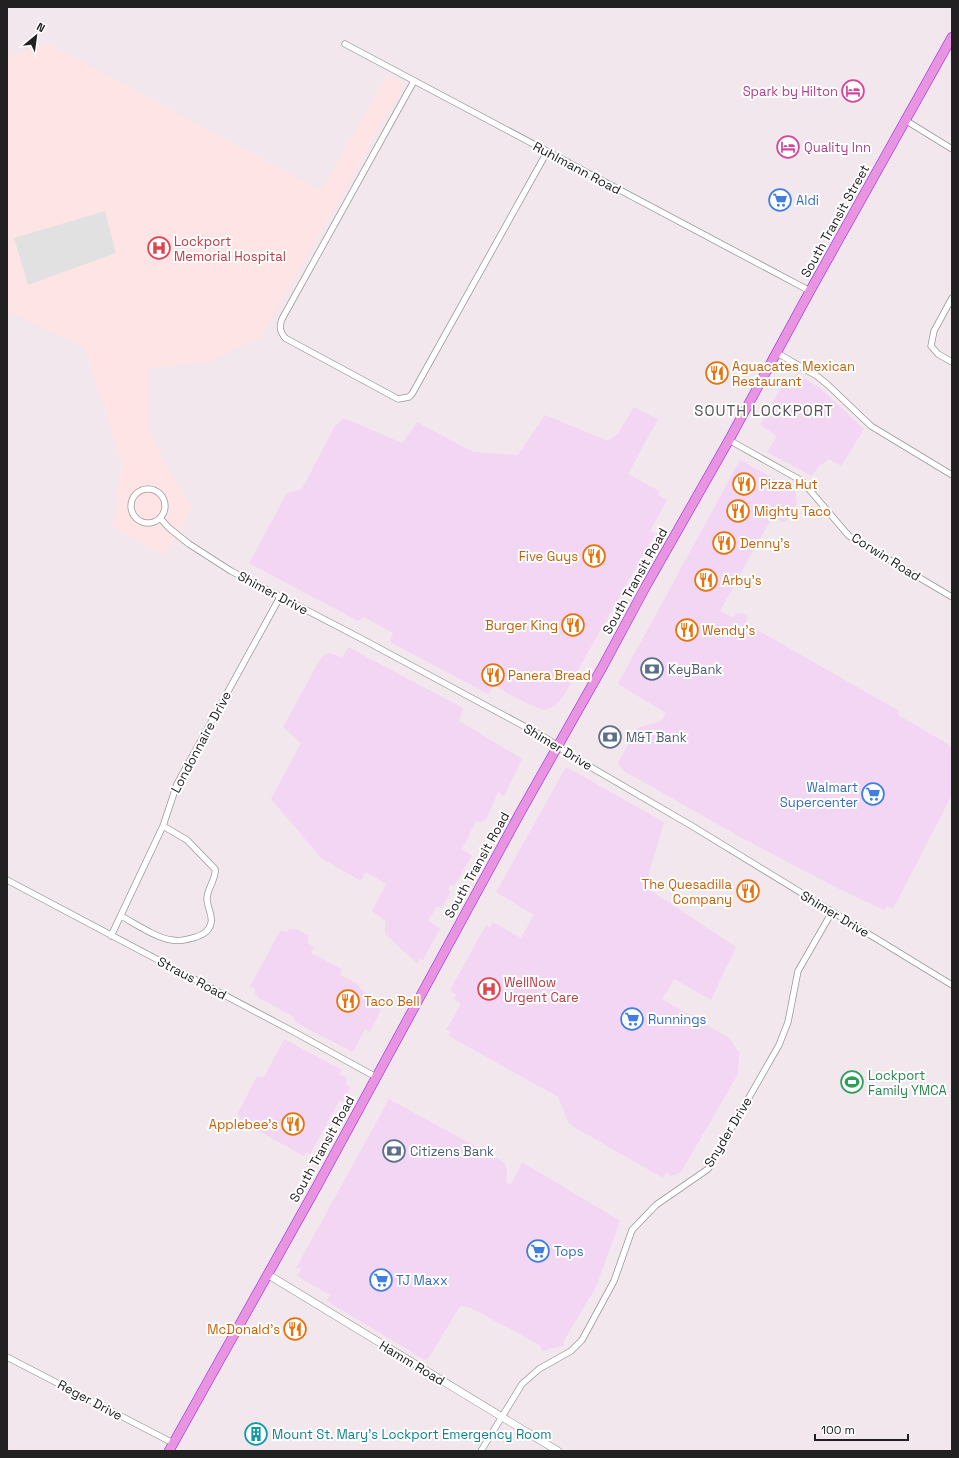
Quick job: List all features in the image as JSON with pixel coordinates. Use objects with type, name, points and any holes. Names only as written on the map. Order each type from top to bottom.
[{"type":"highway","name":"South Transit Street","points":[[810,292],[952,37]]},
{"type":"highway","name":"South Transit Road","points":[[171,1447],[520,813],[729,440],[810,292]]},
{"type":"street","name":"Ruhlmann Road","points":[[345,44],[810,292]]},
{"type":"street","points":[[414,81],[280,324],[282,334],[285,338],[398,399],[410,397],[412,394],[547,152]]},
{"type":"street","points":[[905,120],[952,149]]},
{"type":"street","points":[[952,298],[934,332],[932,346],[938,354],[952,362]]},
{"type":"street","points":[[777,353],[817,376],[871,426],[952,475]]},
{"type":"street","name":"Corwin Road","points":[[729,440],[802,481],[849,536],[952,597]]},
{"type":"street","points":[[149,489],[159,493],[165,508],[160,518],[150,522],[139,520],[135,516],[131,506],[134,495],[149,489]]},
{"type":"street","name":"Shimer Drive","points":[[160,518],[169,528],[200,552],[231,571],[362,638],[546,738],[558,747],[952,985]]},
{"type":"street","name":"Londonnaire Drive","points":[[112,936],[163,826],[176,784],[280,597]]},
{"type":"street","points":[[121,916],[158,936],[172,940],[186,940],[200,936],[209,929],[212,918],[207,902],[207,895],[216,873],[215,869],[187,840],[163,826]]},
{"type":"street","name":"Straus Road","points":[[7,880],[376,1077]]},
{"type":"street","name":"Snyder Drive","points":[[481,1451],[522,1384],[539,1369],[571,1351],[582,1340],[614,1281],[632,1230],[656,1205],[708,1169],[779,1045],[788,1022],[798,971],[832,912]]},
{"type":"street","name":"Hamm Road","points":[[267,1274],[558,1451]]},
{"type":"street","name":"Reger Drive","points":[[7,1357],[171,1447]]},
{"type":"shaded area","name":"Lockport Memorial Hospital","points":[[49,44],[321,191],[387,75],[404,84],[261,337],[208,362],[147,368],[148,428],[164,462],[192,508],[164,555],[113,527],[122,463],[84,347],[11,313],[7,306],[7,57]]},
{"type":"shaded area","points":[[105,211],[116,253],[28,285],[14,238]]},
{"type":"shaded area","points":[[797,374],[820,388],[864,429],[841,466],[829,459],[818,467],[812,476],[767,452],[777,436],[760,425],[784,382]]},
{"type":"shaded area","points":[[634,407],[658,419],[628,474],[659,491],[658,495],[667,500],[650,531],[655,534],[564,695],[555,706],[544,710],[530,705],[494,686],[488,694],[390,642],[393,633],[364,617],[358,621],[249,563],[287,493],[302,489],[335,426],[344,418],[402,443],[417,422],[473,452],[518,455],[545,415],[608,441],[617,435]]},
{"type":"shaded area","points":[[740,460],[795,490],[797,504],[785,523],[773,517],[720,611],[733,618],[736,614],[742,613],[748,617],[745,623],[899,711],[898,715],[952,748],[952,795],[893,909],[887,906],[884,910],[835,887],[742,838],[624,771],[618,763],[637,728],[661,721],[666,713],[618,684]]},
{"type":"shaded area","points":[[348,647],[463,708],[459,721],[522,759],[504,796],[498,792],[486,820],[480,822],[476,821],[462,849],[472,855],[454,886],[450,885],[448,890],[451,891],[442,908],[435,906],[435,910],[428,920],[440,929],[423,960],[418,958],[418,964],[385,934],[385,920],[372,911],[386,884],[366,872],[361,881],[321,858],[271,799],[301,743],[283,727],[322,656],[330,653],[342,658]]},
{"type":"shaded area","points":[[566,767],[664,822],[649,873],[650,890],[736,947],[711,1000],[674,979],[662,999],[729,1038],[739,1053],[738,1074],[681,1172],[671,1176],[666,1172],[663,1178],[569,1124],[558,1097],[449,1036],[451,1032],[446,1030],[461,1004],[454,999],[456,994],[450,990],[486,925],[490,927],[493,922],[521,938],[534,915],[496,892]]},
{"type":"shaded area","points":[[290,929],[295,929],[308,935],[308,943],[314,947],[311,953],[342,969],[340,975],[356,983],[381,1010],[370,1032],[365,1029],[353,1052],[295,1022],[294,1017],[259,998],[255,994],[255,989],[250,986],[281,930],[286,932]]},
{"type":"shaded area","points":[[284,1039],[342,1070],[339,1074],[346,1077],[347,1082],[345,1084],[351,1087],[342,1102],[339,1101],[310,1154],[306,1152],[304,1156],[241,1121],[238,1113],[257,1076],[264,1077]]},
{"type":"shaded area","points":[[389,1099],[504,1162],[507,1171],[506,1182],[511,1185],[522,1162],[620,1221],[596,1287],[563,1342],[564,1345],[542,1351],[540,1345],[469,1307],[460,1306],[430,1356],[425,1360],[327,1301],[330,1295],[297,1276],[302,1268],[296,1268]]},
{"type":"place","name":"Spark by Hilton","points":[[853,91]]},
{"type":"place","name":"Quality Inn","points":[[788,147]]},
{"type":"place","name":"Aldi","points":[[780,200]]},
{"type":"place","name":"Lockport Memorial Hospital","points":[[159,248]]},
{"type":"place","name":"Aguacates Mexican Restaurant","points":[[717,373]]},
{"type":"place","name":"Pizza Hut","points":[[744,484]]},
{"type":"place","name":"Mighty Taco","points":[[738,511]]},
{"type":"place","name":"Denny's","points":[[724,543]]},
{"type":"place","name":"Five Guys","points":[[594,556]]},
{"type":"place","name":"Arby's","points":[[706,580]]},
{"type":"place","name":"Burger King","points":[[573,625]]},
{"type":"place","name":"Wendy's","points":[[687,630]]},
{"type":"place","name":"KeyBank","points":[[652,669]]},
{"type":"place","name":"Panera Bread","points":[[493,675]]},
{"type":"place","name":"M&T Bank","points":[[610,737]]},
{"type":"place","name":"Walmart Supercenter","points":[[873,794]]},
{"type":"place","name":"The Quesadilla Company","points":[[748,891]]},
{"type":"place","name":"WellNow Urgent Care","points":[[489,989]]},
{"type":"place","name":"Taco Bell","points":[[348,1001]]},
{"type":"place","name":"Runnings","points":[[632,1019]]},
{"type":"place","name":"Lockport Family YMCA","points":[[852,1082]]},
{"type":"place","name":"Applebee's","points":[[293,1124]]},
{"type":"place","name":"Citizens Bank","points":[[394,1151]]},
{"type":"place","name":"Tops","points":[[538,1251]]},
{"type":"place","name":"TJ Maxx","points":[[381,1280]]},
{"type":"place","name":"McDonald's","points":[[295,1329]]},
{"type":"place","name":"Mount St. Mary's Lockport Emergency Room","points":[[256,1434]]},
{"type":"district","name":"SOUTH LOCKPORT","points":[[764,410]]}]
